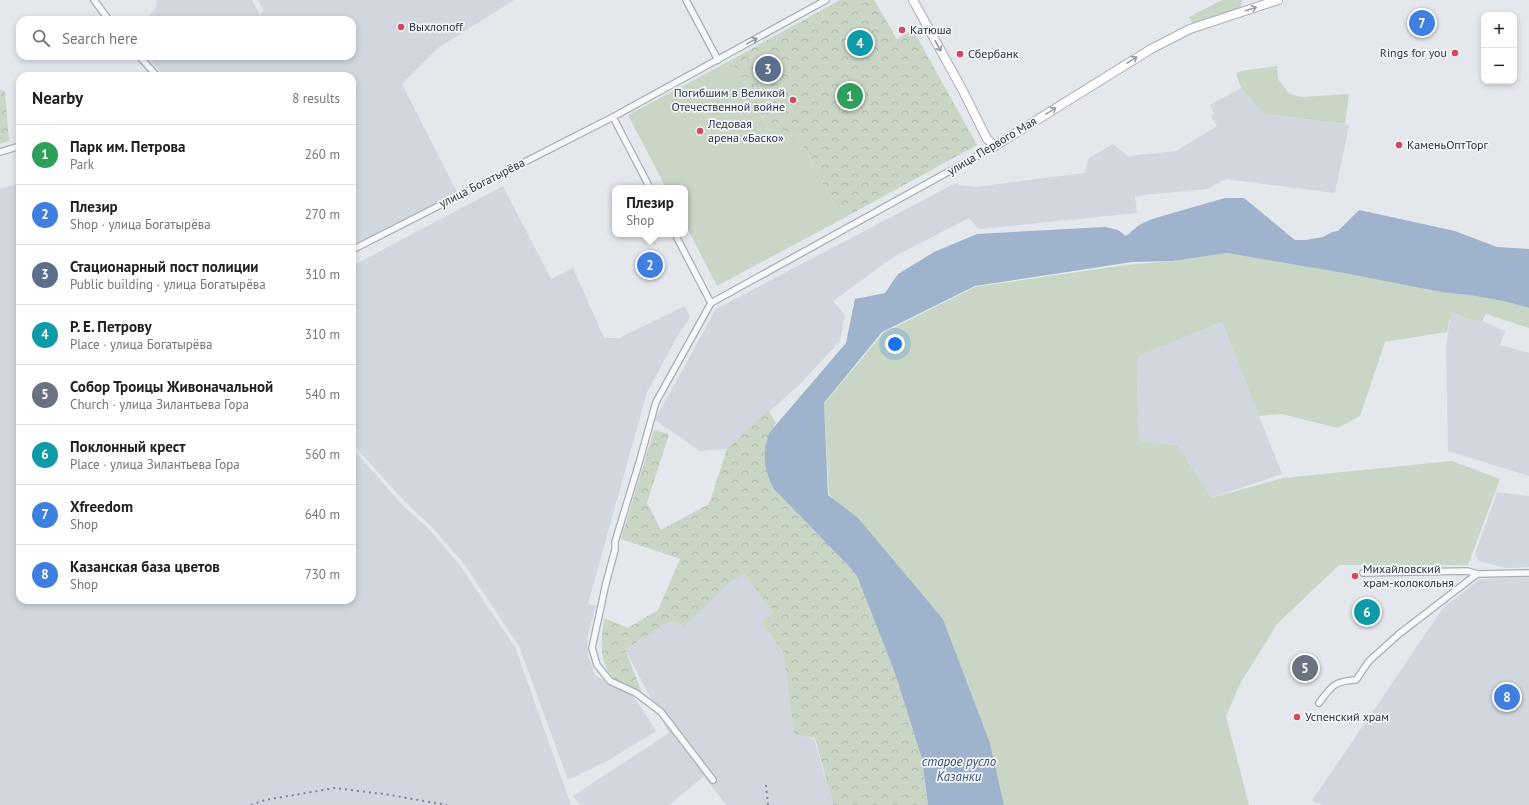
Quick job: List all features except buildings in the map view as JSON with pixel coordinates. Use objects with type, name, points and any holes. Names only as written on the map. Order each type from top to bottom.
[{"type":"street","points":[[94,0],[106,16]]},
{"type":"street","points":[[686,0],[718,60]]},
{"type":"street","name":"улица Богатырёва","points":[[356,248],[613,117],[826,0]]},
{"type":"street","points":[[913,0],[963,91],[987,139],[995,146]]},
{"type":"street","name":"улица Первого Мая","points":[[711,303],[995,146],[1151,49],[1190,29],[1278,0]]},
{"type":"street","points":[[143,60],[154,72]]},
{"type":"street","points":[[613,117],[648,185]]},
{"type":"street","points":[[0,152],[16,147]]},
{"type":"street","points":[[677,237],[711,303],[656,402],[615,542],[615,550],[606,583],[592,648],[596,665],[610,681],[636,693],[661,712],[713,780]]},
{"type":"street","points":[[1363,573],[1467,571],[1477,574],[1529,573]]},
{"type":"street","points":[[1319,702],[1334,684],[1344,680],[1356,680],[1369,661],[1399,634],[1477,574]]},
{"type":"shaded area","points":[[157,0],[252,0],[260,15],[264,11],[258,0],[514,0],[438,48],[402,84],[457,192],[356,244],[356,72],[161,72],[150,60],[356,60],[356,16],[149,16],[156,7]]},
{"type":"shaded area","points":[[1241,88],[1264,114],[1349,125],[1335,193],[1226,179],[1207,189],[1135,196],[1137,213],[979,229],[969,218],[895,256],[833,301],[845,315],[840,341],[797,387],[727,449],[700,451],[655,420],[716,309],[954,184],[976,187],[1084,173],[1089,158],[1113,144],[1128,156],[1176,151],[1217,126],[1211,116],[1214,114],[1210,105]]},
{"type":"shaded area","points":[[16,184],[16,604],[356,604],[356,453],[405,508],[429,529],[460,566],[515,647],[571,805],[0,805],[0,189]]},
{"type":"shaded area","points":[[503,186],[551,279],[573,268],[604,338],[619,338],[685,306],[690,317],[677,337],[647,392],[588,604],[596,606],[587,638],[588,656],[595,675],[633,696],[656,731],[607,761],[568,780],[519,646],[465,565],[432,527],[409,506],[356,448],[356,264]]},
{"type":"shaded area","points":[[1451,312],[1469,319],[1482,321],[1505,331],[1500,345],[1529,353],[1529,476],[1448,451],[1446,346]]},
{"type":"shaded area","points":[[1222,322],[1282,474],[1211,498],[1178,445],[1139,443],[1137,356]]},
{"type":"shaded area","points":[[1497,492],[1529,496],[1529,567],[1506,568],[1479,561],[1475,554]]},
{"type":"shaded area","points":[[744,573],[773,613],[761,622],[783,652],[794,733],[814,739],[833,805],[726,805],[704,776],[669,805],[580,805],[573,796],[669,733],[625,649],[672,621]]},
{"type":"shaded area","points":[[1529,577],[1529,805],[1323,805],[1312,801],[1443,608],[1480,579]]},
{"type":"green space","points":[[840,0],[874,0],[897,39],[913,30],[977,145],[842,219],[796,133],[776,142],[731,60]]},
{"type":"green space","points":[[1222,0],[1242,0],[1241,7],[1235,11],[1194,26],[1189,17]]},
{"type":"green space","points":[[731,60],[776,142],[796,133],[842,219],[717,286],[688,230],[688,185],[664,185],[628,115]]},
{"type":"green space","points":[[1277,66],[1278,79],[1290,94],[1302,97],[1349,94],[1345,124],[1264,114],[1241,88],[1236,73]]},
{"type":"green space","points":[[0,90],[5,91],[9,141],[0,144]]},
{"type":"green space","points":[[1227,253],[1349,274],[1441,292],[1476,296],[1508,302],[1529,308],[1529,328],[1486,314],[1482,321],[1469,319],[1451,312],[1447,332],[1385,342],[1360,416],[1338,428],[1282,414],[1259,416],[1222,322],[1138,356],[1137,376],[1139,442],[1178,445],[1211,498],[1283,478],[1452,461],[1500,479],[1468,565],[1339,565],[1277,624],[1240,684],[1226,716],[1249,805],[1004,805],[990,743],[943,619],[829,494],[824,404],[883,333],[975,287],[1126,265],[1173,261]]},
{"type":"green space","points":[[768,410],[776,423],[769,433],[847,564],[857,576],[896,676],[922,759],[928,805],[833,805],[815,738],[794,734],[783,652],[761,622],[773,613],[744,573],[728,584],[685,626],[672,621],[625,649],[642,693],[616,681],[606,667],[602,651],[604,618],[628,628],[658,610],[680,559],[621,539],[654,430],[669,434],[647,503],[661,530],[709,504],[727,449]]},
{"type":"water","name":"старое русло Казанки","points":[[1225,198],[1244,198],[1295,240],[1323,237],[1332,232],[1338,231],[1359,210],[1455,231],[1497,247],[1529,249],[1529,308],[1508,302],[1476,296],[1441,292],[1349,274],[1227,253],[1173,261],[1132,262],[975,286],[882,332],[824,403],[828,495],[858,518],[943,619],[990,743],[1004,805],[928,805],[922,759],[896,676],[857,576],[773,488],[765,461],[765,448],[769,433],[846,343],[855,299],[885,293],[898,274],[934,252],[977,234],[1105,227],[1118,230],[1126,236],[1139,225],[1152,219]]},
{"type":"railway","points":[[766,785],[768,805]]},
{"type":"railway","points":[[251,805],[265,800],[335,788],[384,794],[447,805]]},
{"type":"place","name":"Xfreedom","points":[[1422,23]]},
{"type":"place","name":"Выхлопoff","points":[[401,27]]},
{"type":"place","name":"Катюша","points":[[902,30]]},
{"type":"place","name":"Р. Е. Петрову","points":[[860,43]]},
{"type":"place","name":"Rings for you","points":[[1455,53]]},
{"type":"place","name":"Сбербанк","points":[[960,54]]},
{"type":"place","name":"Стационарный пост полиции","points":[[768,69]]},
{"type":"place","name":"Парк им. Петрова","points":[[850,96]]},
{"type":"place","name":"Погибшим в Великой Отечественной войне","points":[[793,100]]},
{"type":"place","name":"Ледовая арена «Баско»","points":[[700,131]]},
{"type":"place","name":"КаменьОптТорг","points":[[1399,145]]},
{"type":"place","name":"Плезир","points":[[650,265]]},
{"type":"place","name":"Михайловский храм-колокольня","points":[[1355,576]]},
{"type":"place","name":"Поклонный крест","points":[[1367,612]]},
{"type":"place","name":"Собор Троицы Живоначальной","points":[[1305,668]]},
{"type":"place","name":"Казанская база цветов","points":[[1507,697]]},
{"type":"place","name":"Успенский храм","points":[[1297,717]]}]
